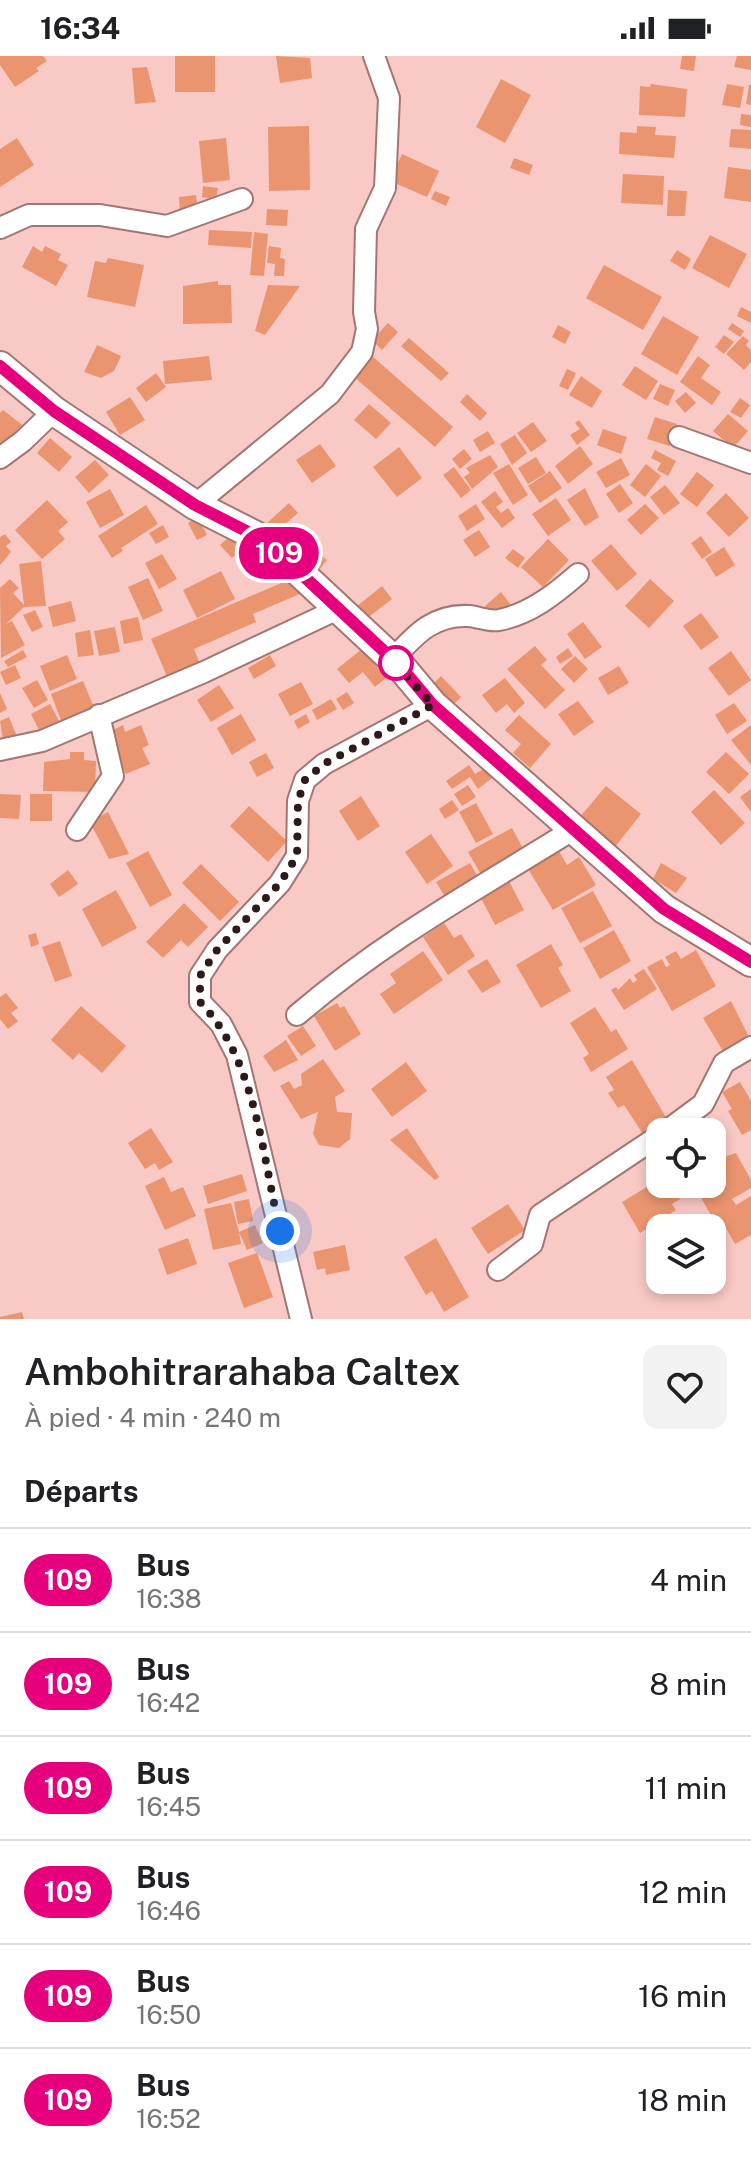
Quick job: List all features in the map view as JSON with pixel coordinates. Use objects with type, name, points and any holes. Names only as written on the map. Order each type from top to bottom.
[{"type":"street","points":[[195,505],[330,394],[362,352],[367,329],[364,312],[366,229],[385,188],[389,98],[374,56]]},
{"type":"street","points":[[0,228],[29,215],[100,215],[167,226],[242,199]]},
{"type":"street","points":[[0,366],[54,411],[195,505],[266,541],[392,660],[433,705],[664,909],[751,962]]},
{"type":"street","points":[[0,458],[54,411]]},
{"type":"street","points":[[679,437],[751,463]]},
{"type":"street","points":[[392,660],[419,631],[442,617],[470,616],[495,621],[507,618],[539,604],[578,574]]},
{"type":"street","points":[[0,750],[42,741],[204,672],[338,609]]},
{"type":"street","points":[[301,1319],[237,1055],[221,1024],[200,1002],[200,976],[217,950],[280,883],[297,856],[298,801],[305,780],[324,764],[433,705]]},
{"type":"street","points":[[77,830],[113,776],[99,715]]},
{"type":"street","points":[[297,1015],[354,967],[443,906],[574,829]]},
{"type":"street","points":[[684,1118],[703,1104],[724,1063],[751,1047]]},
{"type":"street","points":[[498,1270],[532,1244],[540,1215],[646,1144]]},
{"type":"building","points":[[0,56],[43,56],[47,61],[36,68],[39,71],[15,87],[0,65]]},
{"type":"building","points":[[175,56],[215,56],[215,92],[175,92]]},
{"type":"building","points":[[276,56],[310,58],[312,78],[280,83]]},
{"type":"building","points":[[682,56],[696,56],[694,71],[680,69]]},
{"type":"building","points":[[737,56],[751,56],[751,70],[734,67]]},
{"type":"building","points":[[147,67],[156,102],[135,104],[132,68]]},
{"type":"building","points":[[501,79],[531,95],[505,143],[476,127]]},
{"type":"building","points":[[651,84],[687,89],[685,117],[639,115],[640,86],[650,87]]},
{"type":"building","points":[[727,84],[744,87],[740,108],[722,105]]},
{"type":"building","points":[[751,85],[751,105],[746,104]]},
{"type":"building","points":[[741,114],[751,115],[751,127],[740,125]]},
{"type":"building","points":[[309,126],[310,190],[269,191],[268,127]]},
{"type":"building","points":[[637,126],[656,127],[655,135],[676,136],[674,158],[619,154],[620,132],[637,133]]},
{"type":"building","points":[[731,129],[751,130],[751,149],[729,147]]},
{"type":"building","points":[[17,138],[34,165],[0,187],[0,149]]},
{"type":"building","points":[[226,138],[230,180],[203,183],[199,141]]},
{"type":"building","points":[[402,154],[439,171],[427,197],[390,181]]},
{"type":"building","points":[[514,158],[533,165],[529,175],[510,168]]},
{"type":"building","points":[[728,167],[751,170],[751,202],[724,198]]},
{"type":"building","points":[[623,174],[664,176],[663,205],[621,203]]},
{"type":"building","points":[[203,186],[218,188],[216,199],[202,197]]},
{"type":"building","points":[[668,190],[687,191],[685,216],[667,216]]},
{"type":"building","points":[[435,191],[450,197],[446,206],[431,199]]},
{"type":"building","points":[[196,195],[198,213],[180,214],[179,197]]},
{"type":"building","points":[[267,209],[288,210],[287,226],[266,225]]},
{"type":"building","points":[[209,230],[252,232],[251,248],[208,245]]},
{"type":"building","points":[[254,232],[268,234],[264,276],[250,275]]},
{"type":"building","points":[[710,235],[747,254],[729,288],[692,268]]},
{"type":"building","points":[[33,246],[42,252],[45,246],[61,254],[58,260],[68,265],[56,286],[22,267]]},
{"type":"building","points":[[269,246],[281,248],[280,258],[285,259],[284,276],[274,276],[275,264],[267,263]]},
{"type":"building","points":[[677,250],[691,259],[685,270],[670,261]]},
{"type":"building","points":[[108,258],[144,265],[135,307],[87,297],[95,261],[106,263]]},
{"type":"building","points":[[604,265],[662,297],[643,330],[586,298]]},
{"type":"building","points":[[218,281],[218,285],[231,285],[232,323],[183,324],[183,286]]},
{"type":"building","points":[[268,285],[300,286],[265,335],[255,331]]},
{"type":"building","points":[[741,307],[751,312],[751,323],[737,316]]},
{"type":"building","points":[[663,316],[699,337],[677,375],[641,354]]},
{"type":"building","points":[[388,323],[398,332],[382,350],[372,340]]},
{"type":"building","points":[[732,323],[744,331],[740,337],[728,329]]},
{"type":"building","points":[[558,325],[571,332],[565,344],[552,337]]},
{"type":"building","points":[[724,335],[734,342],[724,354],[715,347]]},
{"type":"building","points":[[743,336],[749,341],[746,345],[751,350],[751,362],[744,370],[726,354]]},
{"type":"building","points":[[409,338],[449,373],[441,381],[401,346]]},
{"type":"building","points":[[97,345],[121,356],[114,371],[101,378],[84,372]]},
{"type":"building","points":[[209,356],[212,380],[165,384],[163,361]]},
{"type":"building","points":[[372,356],[453,427],[435,447],[354,377]]},
{"type":"building","points":[[698,356],[710,365],[701,378],[721,392],[712,405],[680,382]]},
{"type":"building","points":[[635,366],[658,381],[646,400],[622,385]]},
{"type":"building","points":[[567,369],[576,373],[568,390],[559,386]]},
{"type":"building","points":[[156,373],[166,387],[146,402],[136,388]]},
{"type":"building","points":[[581,376],[602,391],[592,408],[569,395]]},
{"type":"building","points":[[660,384],[675,390],[668,406],[653,399]]},
{"type":"building","points":[[686,392],[696,403],[685,413],[675,401]]},
{"type":"building","points":[[467,394],[487,413],[480,421],[460,402]]},
{"type":"building","points":[[130,397],[145,420],[120,435],[106,412]]},
{"type":"building","points":[[740,398],[750,405],[741,418],[730,412]]},
{"type":"building","points":[[369,404],[391,423],[376,439],[354,420]]},
{"type":"building","points":[[3,410],[25,427],[0,448],[0,413]]},
{"type":"building","points":[[728,414],[748,431],[733,448],[713,431]]},
{"type":"building","points":[[655,417],[677,424],[670,446],[647,439]]},
{"type":"building","points":[[579,420],[590,435],[577,445],[570,435],[580,429],[575,423]]},
{"type":"building","points":[[533,422],[547,441],[531,452],[517,433]]},
{"type":"building","points":[[603,429],[627,437],[621,454],[597,445]]},
{"type":"building","points":[[488,431],[495,443],[480,452],[473,440]]},
{"type":"building","points":[[515,435],[527,453],[512,465],[500,444]]},
{"type":"building","points":[[50,438],[72,457],[59,472],[37,453]]},
{"type":"building","points":[[320,444],[336,466],[312,483],[296,460]]},
{"type":"building","points":[[580,446],[593,464],[568,484],[555,466]]},
{"type":"building","points":[[399,447],[422,478],[397,497],[373,467]]},
{"type":"building","points":[[464,449],[472,459],[460,469],[452,459]]},
{"type":"building","points":[[655,450],[676,461],[668,476],[657,470],[661,463],[651,458]]},
{"type":"building","points":[[490,455],[498,467],[472,489],[464,477],[470,473],[466,468]]},
{"type":"building","points":[[536,457],[546,473],[528,484],[518,468]]},
{"type":"building","points":[[621,458],[630,475],[606,488],[596,472]]},
{"type":"building","points":[[95,460],[109,475],[89,493],[75,477]]},
{"type":"building","points":[[509,464],[528,495],[513,505],[493,473]]},
{"type":"building","points":[[646,464],[661,476],[645,497],[630,485]]},
{"type":"building","points":[[454,467],[471,490],[461,498],[443,475]]},
{"type":"building","points":[[550,471],[562,488],[540,503],[528,486]]},
{"type":"building","points":[[697,472],[714,485],[697,507],[680,494]]},
{"type":"building","points":[[620,484],[633,503],[619,513],[606,494]]},
{"type":"building","points":[[665,485],[680,503],[664,515],[650,497]]},
{"type":"building","points":[[585,488],[599,517],[585,526],[567,500]]},
{"type":"building","points":[[110,489],[124,515],[100,528],[86,502]]},
{"type":"building","points":[[495,491],[503,502],[496,507],[501,513],[508,508],[515,518],[502,528],[481,502]]},
{"type":"building","points":[[726,493],[749,518],[729,537],[706,513]]},
{"type":"building","points":[[556,498],[571,520],[548,536],[532,514]]},
{"type":"building","points":[[47,500],[68,522],[58,531],[65,539],[42,559],[15,530]]},
{"type":"building","points":[[289,503],[298,513],[276,532],[267,523]]},
{"type":"building","points":[[476,504],[485,519],[467,531],[458,516]]},
{"type":"building","points":[[645,504],[659,518],[641,535],[627,520]]},
{"type":"building","points":[[146,505],[158,524],[121,548],[123,551],[112,558],[98,536]]},
{"type":"building","points":[[198,517],[207,535],[197,540],[188,523]]},
{"type":"building","points":[[163,525],[169,537],[156,544],[149,533]]},
{"type":"building","points":[[479,530],[490,547],[475,557],[463,540]]},
{"type":"building","points":[[293,533],[327,560],[320,569],[285,542]]},
{"type":"building","points":[[5,534],[11,542],[6,546],[11,552],[0,565],[0,537]]},
{"type":"building","points":[[701,536],[712,552],[702,559],[691,543]]},
{"type":"building","points":[[229,537],[241,549],[232,558],[220,545]]},
{"type":"building","points":[[548,539],[569,560],[543,587],[521,567]]},
{"type":"building","points":[[611,544],[637,574],[617,591],[591,561]]},
{"type":"building","points":[[724,547],[735,565],[716,577],[705,559]]},
{"type":"building","points":[[513,549],[525,558],[518,568],[505,558]]},
{"type":"building","points":[[162,554],[177,579],[159,589],[145,563]]},
{"type":"building","points":[[41,561],[46,606],[24,607],[6,624],[12,621],[25,645],[1,658],[0,588],[10,579],[19,588],[13,593],[24,605],[19,564]]},
{"type":"building","points":[[221,571],[235,599],[197,618],[183,590]]},
{"type":"building","points":[[295,577],[302,593],[253,614],[256,622],[194,649],[201,667],[169,681],[151,639]]},
{"type":"building","points":[[148,578],[163,611],[143,620],[128,587]]},
{"type":"building","points":[[650,579],[674,601],[649,628],[625,606]]},
{"type":"building","points":[[382,586],[392,599],[366,619],[356,607]]},
{"type":"building","points":[[501,592],[511,605],[495,618],[485,606]]},
{"type":"building","points":[[71,601],[76,621],[53,627],[48,607]]},
{"type":"building","points":[[35,610],[43,627],[32,632],[23,615]]},
{"type":"building","points":[[701,613],[719,637],[701,650],[683,626]]},
{"type":"building","points":[[138,617],[143,640],[124,644],[120,621]]},
{"type":"building","points":[[583,622],[602,647],[585,659],[567,634]]},
{"type":"building","points":[[115,627],[120,652],[99,656],[94,631]]},
{"type":"building","points":[[90,630],[94,655],[78,657],[75,633]]},
{"type":"building","points":[[535,646],[547,660],[541,665],[565,690],[545,709],[507,669]]},
{"type":"building","points":[[568,648],[573,656],[560,664],[556,657]]},
{"type":"building","points":[[362,649],[386,678],[375,687],[363,672],[349,683],[337,669]]},
{"type":"building","points":[[23,650],[27,657],[8,667],[4,661]]},
{"type":"building","points":[[731,651],[751,680],[729,696],[708,668]]},
{"type":"building","points":[[67,655],[77,679],[50,691],[40,666]]},
{"type":"building","points":[[270,655],[276,666],[254,679],[248,668]]},
{"type":"building","points":[[575,656],[588,669],[574,683],[561,669]]},
{"type":"building","points":[[15,665],[21,678],[6,685],[0,672]]},
{"type":"building","points":[[619,666],[629,683],[608,695],[598,678]]},
{"type":"building","points":[[441,676],[461,697],[451,707],[431,686]]},
{"type":"building","points":[[505,678],[525,703],[514,713],[507,704],[496,713],[482,695]]},
{"type":"building","points":[[37,680],[48,700],[34,708],[22,688]]},
{"type":"building","points":[[83,681],[95,710],[62,723],[51,694]]},
{"type":"building","points":[[301,682],[313,704],[290,716],[278,694]]},
{"type":"building","points":[[219,685],[234,708],[211,722],[197,700]]},
{"type":"building","points":[[347,692],[354,703],[343,710],[336,699]]},
{"type":"building","points":[[0,693],[7,709],[0,713]]},
{"type":"building","points":[[331,699],[337,709],[317,720],[312,710]]},
{"type":"building","points":[[578,701],[594,722],[574,736],[558,714]]},
{"type":"building","points":[[734,703],[747,721],[727,734],[715,715]]},
{"type":"building","points":[[50,704],[62,726],[42,736],[31,714]]},
{"type":"building","points":[[241,714],[256,740],[232,755],[217,728]]},
{"type":"building","points":[[306,714],[310,722],[298,729],[294,721]]},
{"type":"building","points":[[519,715],[551,744],[530,768],[513,753],[521,744],[505,730]]},
{"type":"building","points":[[9,717],[18,739],[4,745],[0,721]]},
{"type":"building","points":[[123,725],[125,732],[141,725],[149,745],[142,748],[150,764],[126,774],[110,738],[116,736],[113,730]]},
{"type":"building","points":[[751,725],[751,765],[731,740]]},
{"type":"building","points":[[70,752],[84,752],[84,760],[96,761],[95,792],[43,791],[44,762],[70,759]]},
{"type":"building","points":[[726,752],[749,774],[729,794],[706,772]]},
{"type":"building","points":[[266,753],[274,768],[257,777],[249,762]]},
{"type":"building","points":[[469,765],[475,774],[485,768],[492,778],[478,789],[470,777],[452,789],[446,781]]},
{"type":"building","points":[[468,785],[476,797],[462,806],[454,794]]},
{"type":"building","points":[[606,786],[641,814],[615,847],[579,818]]},
{"type":"building","points":[[751,789],[751,812],[740,797]]},
{"type":"building","points":[[714,790],[745,823],[721,845],[691,812]]},
{"type":"building","points":[[0,794],[21,795],[19,819],[0,818]]},
{"type":"building","points":[[30,794],[52,794],[52,821],[30,821]]},
{"type":"building","points":[[361,796],[380,826],[358,841],[339,811]]},
{"type":"building","points":[[452,800],[459,810],[445,819],[439,809]]},
{"type":"building","points":[[476,803],[493,834],[476,843],[459,812]]},
{"type":"building","points":[[249,806],[287,841],[268,862],[230,826]]},
{"type":"building","points":[[108,812],[129,854],[109,859],[90,822]]},
{"type":"building","points":[[512,828],[526,854],[483,878],[468,852]]},
{"type":"building","points":[[431,834],[453,866],[427,884],[405,852]]},
{"type":"building","points":[[148,851],[172,895],[150,907],[126,863]]},
{"type":"building","points":[[559,851],[567,865],[579,857],[596,885],[553,910],[528,869]]},
{"type":"building","points":[[470,863],[480,881],[447,900],[436,882]]},
{"type":"building","points":[[661,863],[687,878],[676,893],[653,879]]},
{"type":"building","points":[[201,864],[239,902],[220,921],[182,883]]},
{"type":"building","points":[[68,870],[78,884],[59,897],[50,884]]},
{"type":"building","points":[[508,879],[524,910],[495,925],[479,894]]},
{"type":"building","points":[[116,890],[137,928],[102,947],[82,909]]},
{"type":"building","points":[[593,891],[612,926],[580,943],[561,908]]},
{"type":"building","points":[[184,903],[208,927],[188,947],[181,940],[163,958],[146,942]]},
{"type":"building","points":[[444,923],[454,938],[461,934],[475,956],[448,975],[423,937]]},
{"type":"building","points":[[614,930],[631,961],[600,979],[583,948]]},
{"type":"building","points":[[36,933],[39,944],[31,947],[28,935]]},
{"type":"building","points":[[60,941],[72,976],[55,982],[42,947]]},
{"type":"building","points":[[551,944],[563,965],[558,968],[571,991],[541,1008],[516,965]]},
{"type":"building","points":[[696,950],[716,986],[672,1011],[647,967],[662,959],[666,967],[670,965],[665,957],[676,951],[681,959]]},
{"type":"building","points":[[423,951],[443,980],[394,1014],[380,994],[396,983],[390,974]]},
{"type":"building","points":[[487,959],[501,982],[482,993],[467,971]]},
{"type":"building","points":[[644,969],[657,989],[624,1010],[611,990],[616,987],[618,990],[630,978],[633,983],[637,980],[634,975]]},
{"type":"building","points":[[6,993],[18,1008],[11,1013],[18,1021],[8,1029],[0,1019],[0,997]]},
{"type":"building","points":[[731,1001],[751,1041],[726,1056],[703,1018]]},
{"type":"building","points":[[337,1003],[340,1008],[344,1006],[361,1034],[335,1051],[314,1016]]},
{"type":"building","points":[[81,1006],[126,1046],[102,1073],[79,1053],[73,1060],[51,1040]]},
{"type":"building","points":[[595,1007],[611,1032],[616,1029],[628,1049],[591,1072],[583,1058],[589,1054],[570,1023]]},
{"type":"building","points":[[303,1026],[316,1046],[301,1056],[287,1036]]},
{"type":"building","points":[[286,1040],[298,1060],[274,1072],[263,1056]]},
{"type":"building","points":[[323,1059],[345,1091],[335,1097],[337,1112],[352,1113],[350,1139],[339,1148],[319,1145],[313,1134],[318,1112],[301,1119],[280,1086],[289,1081],[294,1089],[302,1085],[301,1074]]},
{"type":"building","points":[[632,1060],[666,1118],[646,1118],[646,1132],[643,1134],[624,1105],[618,1108],[608,1093],[614,1090],[606,1077]]},
{"type":"building","points":[[406,1062],[427,1091],[392,1117],[371,1089]]},
{"type":"building","points":[[740,1082],[751,1101],[751,1130],[742,1135],[728,1111],[732,1109],[722,1092]]},
{"type":"building","points":[[151,1128],[173,1162],[159,1170],[155,1163],[145,1169],[128,1143]]},
{"type":"building","points":[[407,1128],[439,1177],[435,1180],[390,1140]]},
{"type":"building","points":[[736,1153],[751,1180],[751,1188],[732,1199],[736,1205],[751,1196],[751,1235],[735,1244],[726,1228],[726,1214],[710,1214],[701,1198],[726,1198],[726,1156]]},
{"type":"building","points":[[242,1174],[247,1191],[208,1204],[203,1186]]},
{"type":"building","points":[[164,1177],[171,1192],[183,1187],[196,1216],[165,1230],[145,1186]]},
{"type":"building","points":[[646,1187],[646,1198],[680,1199],[672,1204],[676,1210],[670,1214],[646,1214],[646,1229],[640,1233],[622,1202]]},
{"type":"building","points":[[249,1199],[253,1221],[238,1224],[234,1202]]},
{"type":"building","points":[[231,1203],[241,1244],[213,1250],[204,1209]]},
{"type":"building","points":[[508,1204],[525,1230],[488,1254],[471,1228]]},
{"type":"building","points":[[255,1225],[263,1243],[247,1250],[239,1232]]},
{"type":"building","points":[[188,1238],[197,1264],[167,1275],[158,1249]]},
{"type":"building","points":[[436,1238],[469,1297],[444,1312],[432,1291],[426,1295],[404,1257]]},
{"type":"building","points":[[345,1245],[350,1270],[326,1275],[325,1268],[317,1270],[313,1252]]},
{"type":"building","points":[[257,1253],[273,1297],[244,1308],[228,1263]]},
{"type":"building","points":[[22,1312],[24,1319],[0,1319],[0,1317]]},
{"type":"bus line","name":"109","points":[[0,366],[54,411],[195,505],[266,541],[402,668],[433,705],[664,909],[751,962]]},
{"type":"route","points":[[280,1231],[237,1055],[221,1024],[200,1002],[200,976],[217,950],[280,883],[297,856],[298,801],[305,780],[324,764],[433,705],[392,660],[396,663]]}]
